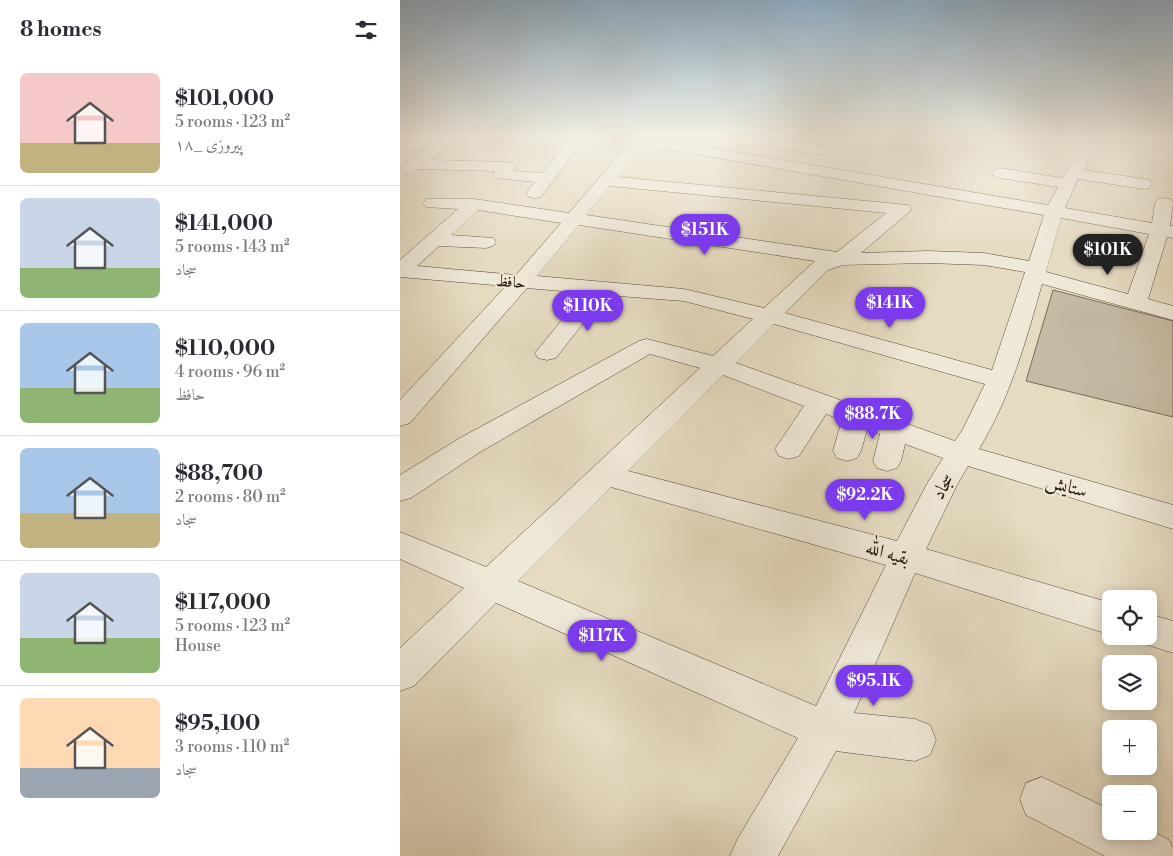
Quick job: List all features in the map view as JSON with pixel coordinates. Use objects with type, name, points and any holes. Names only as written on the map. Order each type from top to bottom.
[{"type":"street","points":[[497,177],[495,179],[547,178]]},
{"type":"street","points":[[400,417],[522,282],[612,177]]},
{"type":"street","points":[[852,177],[1166,231]]},
{"type":"street","points":[[879,182],[888,177]]},
{"type":"street","points":[[400,673],[821,266],[841,259],[914,210],[955,177]]},
{"type":"street","points":[[1047,177],[1144,184]]},
{"type":"street","points":[[521,211],[547,178]]},
{"type":"street","name":"سجاد","points":[[753,856],[826,730],[906,557],[944,482],[976,430],[1007,364],[1054,212],[1071,179]]},
{"type":"street","points":[[606,182],[914,210]]},
{"type":"street","points":[[432,203],[474,204],[841,259],[928,257],[984,259],[1035,271],[1173,313]]},
{"type":"street","points":[[1136,303],[1166,231],[1164,203]]},
{"type":"street","points":[[404,275],[434,240],[474,204]]},
{"type":"street","points":[[434,240],[486,242]]},
{"type":"street","name":"حافظ","points":[[404,275],[522,282],[684,296],[770,316],[999,380]]},
{"type":"street","points":[[547,354],[599,288]]},
{"type":"street","name":"ستایش","points":[[400,490],[470,445],[648,346],[718,366],[961,454],[1173,516]]},
{"type":"street","points":[[789,449],[820,403]]},
{"type":"street","points":[[847,451],[857,416]]},
{"type":"street","points":[[887,461],[895,430]]},
{"type":"street","name":"بقیه الله","points":[[605,475],[906,557],[1102,616]]},
{"type":"street","points":[[400,545],[490,586],[826,730],[915,740]]},
{"type":"street","points":[[1157,632],[1173,637]]},
{"type":"street","points":[[1042,799],[1152,856]]},
{"type":"shaded area","points":[[1053,290],[1173,321],[1173,417],[1026,381]]}]
